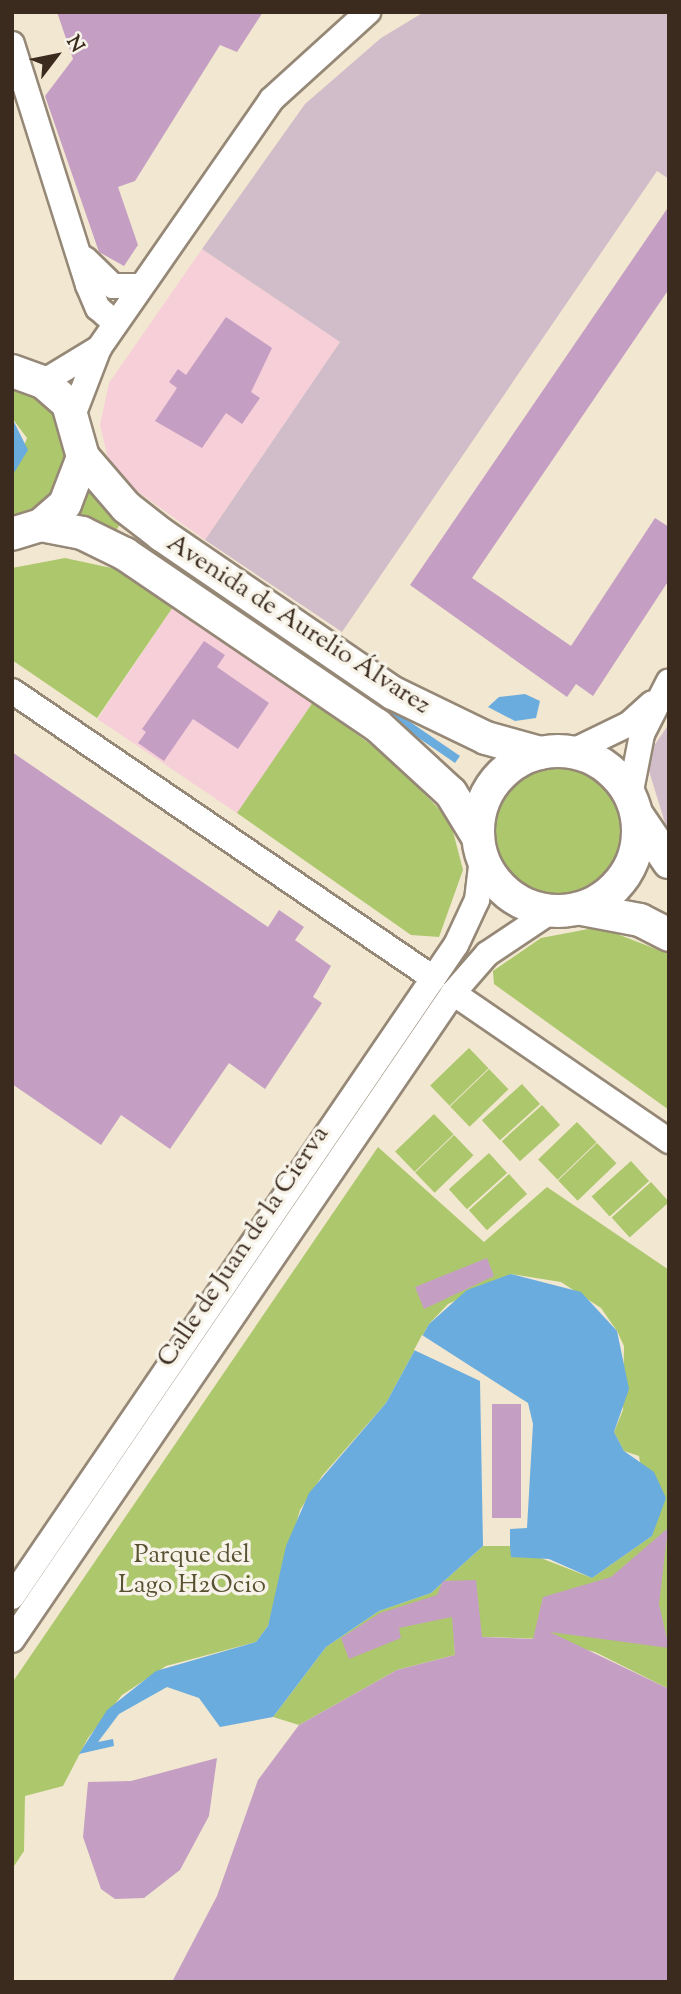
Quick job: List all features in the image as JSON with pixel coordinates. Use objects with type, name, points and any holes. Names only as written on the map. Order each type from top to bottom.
[{"type":"main road","points":[[12,371],[43,382],[74,413],[83,457],[74,491],[27,529]]},
{"type":"main road","name":"Avenida de Aurelio Álvarez","points":[[83,457],[126,507],[162,535],[393,693],[486,738],[555,752]]},
{"type":"main road","name":"Avenida de Aurelio Álvarez","points":[[27,529],[82,533],[125,554],[376,725],[451,793],[480,847]]},
{"type":"main road","points":[[669,862],[608,768],[555,752],[516,762],[490,788],[480,847],[513,898],[550,912],[582,909],[639,920],[669,935]]},
{"type":"main road","points":[[582,909],[624,878],[638,843],[634,806]]},
{"type":"street","points":[[74,413],[99,348],[272,99],[368,12]]},
{"type":"street","points":[[12,44],[85,259],[98,308],[115,323]]},
{"type":"street","points":[[85,259],[113,286],[140,286]]},
{"type":"street","points":[[43,382],[99,348]]},
{"type":"street","points":[[555,752],[629,724],[663,689]]},
{"type":"street","points":[[634,806],[642,734],[663,689]]},
{"type":"street","points":[[12,691],[433,978]]},
{"type":"street","name":"Calle de Juan de la Cierva","points":[[12,1597],[467,925],[480,847]]},
{"type":"street","name":"Calle de Juan de la Cierva","points":[[12,1640],[453,993],[487,954],[550,912]]},
{"type":"street","points":[[453,993],[669,1141]]},
{"type":"shaded area","points":[[424,12],[669,12],[669,179],[657,171],[342,632],[205,540],[340,342],[202,249],[305,104],[381,38]]},
{"type":"shaded area","points":[[202,249],[340,342],[205,540],[127,484],[108,458],[100,425],[109,383]]},
{"type":"shaded area","points":[[173,607],[313,702],[238,813],[98,719]]},
{"type":"shaded area","points":[[669,724],[669,836],[649,771],[651,750]]},
{"type":"green space","points":[[12,385],[51,407],[68,451],[53,496],[12,520],[12,476],[27,438],[12,418]]},
{"type":"green space","points":[[88,485],[123,519],[114,534],[70,514]]},
{"type":"green space","points":[[65,558],[116,569],[173,607],[97,718],[12,660],[12,568]]},
{"type":"green space","points":[[313,702],[389,758],[450,820],[463,870],[439,937],[411,935],[237,813]]},
{"type":"green space","points":[[560,762],[585,768],[607,782],[621,804],[627,829],[621,854],[607,876],[585,890],[560,896],[535,890],[513,876],[499,854],[493,829],[499,804],[513,782],[535,768]]},
{"type":"green space","points":[[599,927],[669,954],[669,1110],[494,984],[493,971],[541,938]]},
{"type":"green space","points":[[469,1048],[488,1068],[450,1106],[430,1086]]},
{"type":"green space","points":[[489,1069],[508,1089],[470,1127],[450,1107]]},
{"type":"green space","points":[[522,1084],[540,1104],[500,1140],[482,1120]]},
{"type":"green space","points":[[542,1105],[560,1125],[520,1161],[502,1141]]},
{"type":"green space","points":[[434,1114],[453,1134],[415,1172],[395,1152]]},
{"type":"green space","points":[[577,1122],[596,1142],[558,1180],[538,1160]]},
{"type":"green space","points":[[454,1135],[473,1155],[435,1193],[415,1173]]},
{"type":"green space","points":[[597,1143],[616,1163],[578,1201],[558,1181]]},
{"type":"green space","name":"Parque del Lago H2Ocio","points":[[378,1147],[484,1242],[547,1187],[669,1270],[669,1689],[595,1652],[544,1639],[454,1636],[455,1655],[397,1670],[299,1725],[273,1717],[326,1647],[379,1611],[431,1593],[483,1546],[510,1546],[592,1578],[652,1536],[639,1456],[624,1451],[614,1432],[623,1410],[624,1346],[617,1331],[601,1308],[561,1282],[511,1274],[448,1304],[429,1324],[386,1403],[322,1476],[300,1510],[268,1626],[256,1642],[166,1666],[122,1695],[88,1738],[63,1786],[25,1796],[24,1851],[12,1869],[12,1683]]},
{"type":"green space","points":[[489,1153],[507,1173],[467,1209],[449,1189]]},
{"type":"green space","points":[[631,1161],[649,1181],[610,1217],[592,1196]]},
{"type":"green space","points":[[509,1174],[527,1194],[487,1230],[469,1210]]},
{"type":"green space","points":[[651,1182],[669,1202],[630,1238],[612,1217]]},
{"type":"water","points":[[12,418],[28,450],[12,476]]},
{"type":"water","points":[[142,539],[460,756],[455,763],[138,545]]},
{"type":"water","points":[[525,694],[540,701],[536,718],[515,721],[488,707],[499,697]]},
{"type":"water","points":[[511,1274],[581,1292],[617,1331],[629,1389],[614,1432],[624,1451],[654,1472],[666,1498],[652,1536],[592,1578],[549,1559],[511,1557],[510,1546],[483,1546],[431,1593],[379,1611],[326,1647],[273,1717],[220,1727],[199,1698],[167,1687],[119,1714],[98,1742],[113,1739],[114,1746],[79,1754],[107,1710],[156,1671],[256,1642],[268,1626],[286,1546],[309,1493],[386,1403],[429,1324],[467,1290]]},
{"type":"pier","points":[[422,1335],[528,1403],[533,1424],[527,1528],[510,1529],[510,1546],[483,1546],[480,1381],[414,1350]]},
{"type":"building","points":[[57,12],[263,12],[237,52],[220,45],[135,181],[118,187],[138,245],[124,266],[99,252],[45,96],[73,59]]},
{"type":"building","points":[[669,206],[669,289],[472,578],[571,646],[655,518],[669,527],[669,580],[593,696],[576,684],[567,697],[410,585]]},
{"type":"building","points":[[226,317],[272,348],[251,392],[260,398],[242,424],[226,413],[202,448],[155,421],[177,388],[169,382],[178,369],[186,375]]},
{"type":"building","points":[[204,641],[225,655],[217,667],[269,703],[238,749],[193,719],[164,761],[138,743],[146,732],[142,729]]},
{"type":"building","points":[[12,752],[268,927],[279,910],[304,927],[295,940],[331,966],[313,997],[322,1003],[265,1089],[229,1063],[170,1149],[121,1115],[101,1145],[12,1084]]},
{"type":"building","points":[[487,1258],[494,1276],[424,1309],[415,1287]]},
{"type":"building","points":[[492,1404],[521,1404],[521,1518],[492,1518]]},
{"type":"building","points":[[668,1528],[659,1604],[669,1648],[550,1632],[669,1689],[669,1982],[172,1982],[217,1896],[258,1780],[299,1725],[397,1670],[455,1655],[452,1617],[399,1628],[401,1638],[349,1659],[341,1638],[380,1613],[437,1595],[443,1581],[476,1580],[482,1637],[533,1639],[543,1597],[611,1577]]},
{"type":"building","points":[[217,1758],[209,1816],[180,1870],[144,1898],[115,1899],[101,1889],[83,1837],[88,1782],[131,1781]]}]
